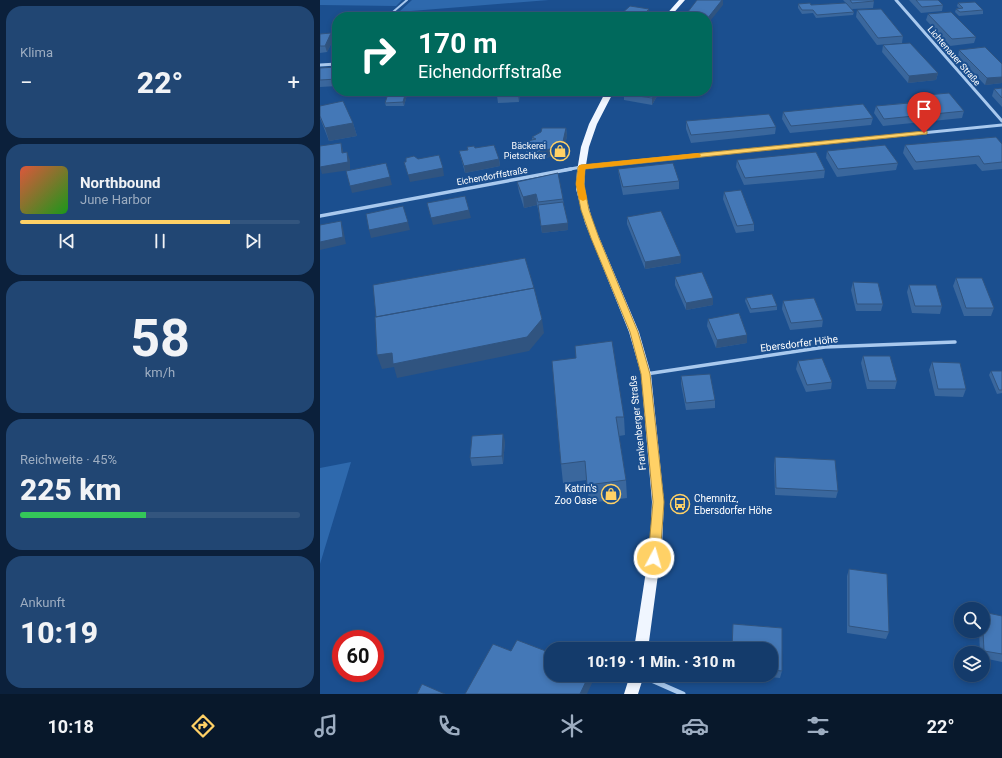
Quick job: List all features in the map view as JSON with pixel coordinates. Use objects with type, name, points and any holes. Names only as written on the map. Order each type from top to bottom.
[{"type":"main road","points":[[671,12],[682,0]]},
{"type":"main road","name":"Frankenberger Straße","points":[[607,96],[597,115],[584,152],[580,184],[585,210],[598,246],[634,332],[646,374],[658,502],[655,552],[642,642]]},
{"type":"main road","points":[[631,694],[635,682]]},
{"type":"street","name":"Lichtenauer Straße","points":[[896,0],[1002,121]]},
{"type":"street","points":[[320,65],[332,64]]},
{"type":"street","name":"Eichendorffstraße","points":[[320,216],[581,167],[1002,125]]},
{"type":"street","name":"Ebersdorfer Höhe","points":[[646,374],[825,347],[955,342]]},
{"type":"street","points":[[655,682],[683,694]]},
{"type":"lane","points":[[393,12],[407,0]]},
{"type":"shaded area","points":[[320,0],[402,0],[396,6],[320,5]]},
{"type":"shaded area","points":[[412,0],[549,0],[399,12]]},
{"type":"shaded area","points":[[351,462],[320,564],[320,468]]},
{"type":"building","points":[[697,0],[722,0],[712,13],[688,12]]},
{"type":"building","points":[[850,0],[873,0],[874,1],[852,3]]},
{"type":"building","points":[[916,0],[938,0],[943,5],[922,7]]},
{"type":"building","points":[[975,2],[983,10],[960,12],[956,9],[963,8],[958,3]]},
{"type":"building","points":[[810,3],[811,5],[846,3],[854,12],[817,15],[813,10],[802,10],[798,4]]},
{"type":"building","points":[[630,6],[649,9],[646,12],[623,12]]},
{"type":"building","points":[[881,9],[903,36],[878,38],[857,10]]},
{"type":"building","points":[[951,12],[976,37],[952,39],[928,14]]},
{"type":"building","points":[[331,33],[325,46],[320,46],[320,34]]},
{"type":"building","points":[[910,43],[938,73],[909,76],[883,45]]},
{"type":"building","points":[[985,47],[1002,64],[1002,77],[987,78],[959,50]]},
{"type":"building","points":[[332,67],[332,79],[320,80],[320,68]]},
{"type":"building","points":[[1002,88],[1002,98],[994,89]]},
{"type":"building","points":[[949,93],[964,111],[884,119],[876,106],[920,102],[916,96]]},
{"type":"building","points":[[387,96],[405,96],[403,102],[385,103]]},
{"type":"building","points":[[638,96],[653,96],[652,98]]},
{"type":"building","points":[[343,101],[353,123],[325,128],[320,116],[320,106]]},
{"type":"building","points":[[863,104],[873,118],[791,126],[783,112]]},
{"type":"building","points":[[769,114],[776,127],[691,135],[686,121]]},
{"type":"building","points":[[542,128],[566,128],[562,146],[530,154],[524,142],[536,139],[532,137],[541,132]]},
{"type":"building","points":[[996,137],[1002,144],[1002,162],[984,164],[979,156],[916,162],[905,145]]},
{"type":"building","points":[[341,143],[342,153],[347,152],[348,162],[320,167],[320,146]]},
{"type":"building","points":[[494,145],[499,159],[464,166],[459,151],[468,150],[467,147],[474,146],[475,148]]},
{"type":"building","points":[[885,145],[898,163],[838,169],[827,151]]},
{"type":"building","points":[[816,152],[825,170],[745,178],[737,160]]},
{"type":"building","points":[[439,155],[443,168],[408,175],[404,162],[406,162],[406,158],[414,156],[418,159]]},
{"type":"building","points":[[386,163],[390,177],[350,186],[346,171]]},
{"type":"building","points":[[673,163],[679,181],[623,187],[618,169]]},
{"type":"building","points":[[558,173],[563,199],[538,202],[536,194],[523,197],[517,182]]},
{"type":"building","points":[[741,190],[754,224],[737,226],[724,192]]},
{"type":"building","points":[[465,196],[469,210],[431,218],[427,203]]},
{"type":"building","points":[[563,202],[568,223],[541,226],[538,205]]},
{"type":"building","points":[[403,206],[408,222],[369,230],[366,214]]},
{"type":"building","points":[[661,211],[681,256],[645,262],[627,217]]},
{"type":"building","points":[[341,221],[343,237],[320,242],[320,225]]},
{"type":"building","points":[[525,258],[534,288],[376,317],[373,285]]},
{"type":"building","points":[[702,272],[713,298],[686,303],[675,277]]},
{"type":"building","points":[[956,278],[982,278],[994,308],[966,308]]},
{"type":"building","points":[[853,282],[878,283],[883,304],[857,304]]},
{"type":"building","points":[[909,285],[936,285],[942,306],[915,306]]},
{"type":"building","points":[[534,288],[542,319],[527,337],[393,364],[392,353],[377,355],[375,317]]},
{"type":"building","points":[[772,294],[777,306],[751,309],[746,298]]},
{"type":"building","points":[[814,298],[823,320],[791,323],[783,301]]},
{"type":"building","points":[[739,313],[747,335],[717,340],[708,319]]},
{"type":"building","points":[[612,341],[624,417],[616,417],[626,480],[587,485],[585,461],[561,464],[552,361],[576,358],[575,346]]},
{"type":"building","points":[[863,356],[890,356],[897,381],[869,381]]},
{"type":"building","points":[[822,358],[832,382],[807,385],[798,361]]},
{"type":"building","points":[[932,362],[960,363],[966,389],[938,389]]},
{"type":"building","points":[[991,371],[1002,371],[1002,390],[999,390]]},
{"type":"building","points":[[710,374],[715,400],[686,403],[681,376]]},
{"type":"building","points":[[503,434],[502,456],[470,458],[472,436]]},
{"type":"building","points":[[775,457],[835,460],[838,491],[776,488]]},
{"type":"building","points":[[849,569],[887,574],[889,632],[849,626]]},
{"type":"building","points":[[990,613],[1002,616],[1002,654],[990,652],[990,646],[984,646],[983,638],[990,638]]},
{"type":"building","points":[[733,624],[782,628],[782,671],[778,671],[778,642],[732,642]]},
{"type":"building","points":[[517,640],[544,650],[544,682],[586,682],[580,694],[465,694],[493,644],[511,651]]},
{"type":"building","points":[[422,684],[445,694],[417,694]]},
{"type":"slow traffic","points":[[583,199],[580,184],[581,167],[698,155]]},
{"type":"place","name":"Bäckerei Pietschker","points":[[560,151]]},
{"type":"place","name":"Katrin's Zoo Oase","points":[[611,494]]},
{"type":"place","name":"Chemnitz, Ebersdorfer Höhe","points":[[680,504]]},
{"type":"route","points":[[654,558],[658,502],[646,374],[634,332],[585,210],[580,184],[581,167],[924,133]]}]
